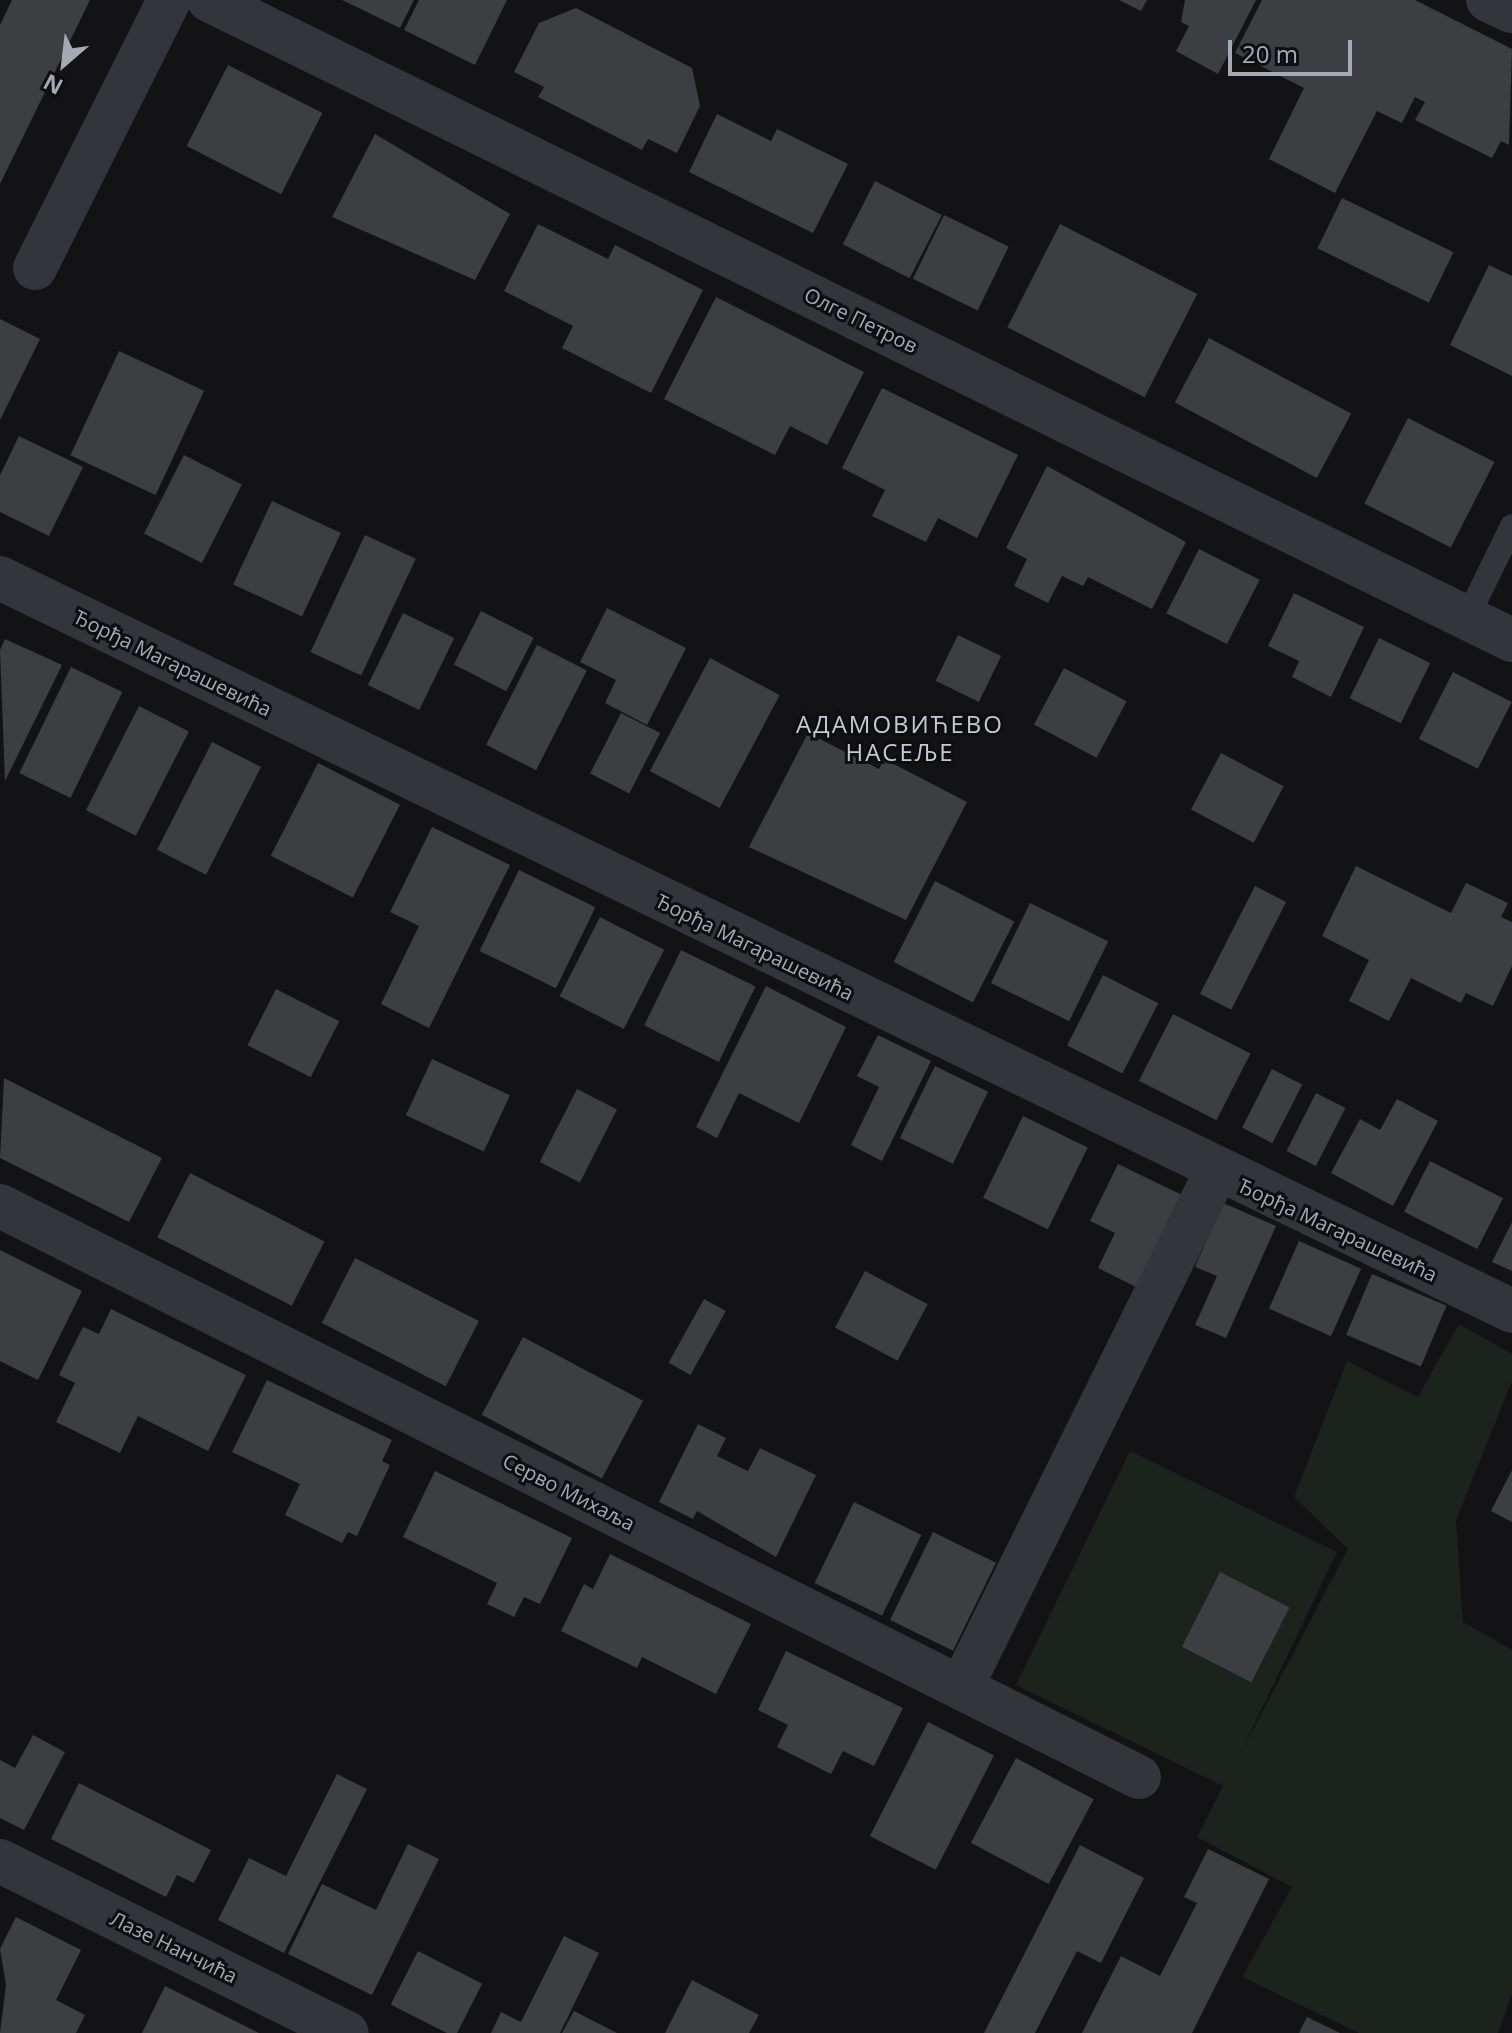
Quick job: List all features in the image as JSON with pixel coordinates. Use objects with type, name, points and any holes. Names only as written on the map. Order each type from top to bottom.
[{"type":"street","points":[[35,268],[169,0]]},
{"type":"street","name":"Олге Петров","points":[[209,0],[1512,640]]},
{"type":"street","points":[[1488,0],[1512,11]]},
{"type":"street","name":"Ђорђа Магарашевића","points":[[0,578],[1216,1172],[1512,1311]]},
{"type":"street","points":[[961,1688],[1216,1172]]},
{"type":"street","name":"Серво Михаља","points":[[0,1206],[1139,1777]]},
{"type":"street","name":"Лазе Нанчића","points":[[0,1861],[347,2033]]},
{"type":"lane","points":[[1467,618],[1512,526]]},
{"type":"shaded area","points":[[1459,1324],[1512,1354],[1512,1381],[1456,1520],[1463,1622],[1512,1650],[1512,1994],[1498,2033],[1359,2033],[1242,1977],[1292,1887],[1197,1837],[1223,1786],[1016,1685],[1130,1451],[1337,1552],[1239,1756],[1348,1549],[1294,1497],[1347,1361],[1418,1397]]},
{"type":"building","points":[[12,0],[90,0],[0,184],[0,25]]},
{"type":"building","points":[[342,0],[414,0],[400,28]]},
{"type":"building","points":[[419,0],[507,0],[475,65],[404,30]]},
{"type":"building","points":[[1119,0],[1147,0],[1141,11]]},
{"type":"building","points":[[1185,0],[1256,0],[1218,74],[1176,51],[1189,26],[1181,22]]},
{"type":"building","points":[[1262,0],[1415,0],[1512,49],[1509,145],[1501,141],[1492,158],[1415,120],[1425,102],[1415,97],[1402,123],[1377,111],[1335,193],[1269,159],[1304,88],[1235,53]]},
{"type":"building","points":[[576,8],[692,68],[700,106],[677,153],[648,139],[642,150],[538,97],[544,87],[514,72],[539,23]]},
{"type":"building","points":[[228,65],[322,113],[281,194],[187,146]]},
{"type":"building","points":[[717,114],[771,141],[777,129],[848,164],[813,233],[689,172]]},
{"type":"building","points":[[375,134],[510,214],[475,280],[332,217]]},
{"type":"building","points":[[875,181],[942,215],[910,278],[843,244]]},
{"type":"building","points":[[1342,198],[1453,252],[1429,303],[1317,248]]},
{"type":"building","points":[[944,215],[1009,247],[978,310],[913,279]]},
{"type":"building","points":[[538,224],[608,259],[615,245],[703,290],[651,393],[562,348],[573,326],[504,291]]},
{"type":"building","points":[[1060,224],[1197,294],[1145,397],[1007,327]]},
{"type":"building","points":[[1489,265],[1512,276],[1512,376],[1450,345]]},
{"type":"building","points":[[716,297],[864,372],[827,445],[790,426],[775,455],[664,399]]},
{"type":"building","points":[[0,319],[40,339],[0,420]]},
{"type":"building","points":[[1209,338],[1351,414],[1317,478],[1175,402]]},
{"type":"building","points":[[119,351],[204,391],[156,495],[70,455]]},
{"type":"building","points":[[882,388],[1018,455],[977,538],[938,518],[926,542],[872,516],[885,490],[842,468]]},
{"type":"building","points":[[1408,418],[1494,462],[1451,548],[1364,504]]},
{"type":"building","points":[[19,436],[83,467],[49,536],[0,512],[0,475]]},
{"type":"building","points":[[184,455],[242,485],[202,563],[144,533]]},
{"type":"building","points":[[1047,466],[1186,542],[1152,609],[1088,577],[1083,586],[1062,576],[1048,603],[1014,586],[1027,559],[1006,548]]},
{"type":"building","points":[[272,501],[341,533],[302,616],[233,584]]},
{"type":"building","points":[[365,535],[416,559],[361,676],[310,652]]},
{"type":"building","points":[[1199,549],[1260,580],[1227,644],[1166,613]]},
{"type":"building","points":[[1294,593],[1364,627],[1331,697],[1292,677],[1299,661],[1268,646]]},
{"type":"building","points":[[607,608],[686,648],[647,725],[605,703],[616,680],[580,662]]},
{"type":"building","points":[[481,611],[534,638],[506,691],[454,664]]},
{"type":"building","points":[[403,613],[454,638],[419,710],[368,685]]},
{"type":"building","points":[[958,635],[1001,656],[979,702],[936,681]]},
{"type":"building","points":[[1379,638],[1430,663],[1401,723],[1350,698]]},
{"type":"building","points":[[5,639],[62,665],[5,781],[0,650]]},
{"type":"building","points":[[537,645],[587,670],[536,770],[486,745]]},
{"type":"building","points":[[710,658],[780,695],[720,808],[650,771]]},
{"type":"building","points":[[71,667],[122,692],[71,798],[19,773]]},
{"type":"building","points":[[1064,668],[1127,701],[1097,758],[1034,725]]},
{"type":"building","points":[[1453,672],[1512,702],[1478,769],[1419,739]]},
{"type":"building","points":[[139,706],[189,731],[136,836],[86,810]]},
{"type":"building","points":[[621,713],[660,733],[629,794],[590,774]]},
{"type":"building","points":[[808,733],[879,769],[884,759],[967,802],[906,920],[749,847]]},
{"type":"building","points":[[212,742],[261,767],[206,875],[157,850]]},
{"type":"building","points":[[1221,753],[1284,786],[1254,843],[1191,810]]},
{"type":"building","points":[[318,763],[400,805],[353,897],[271,856]]},
{"type":"building","points":[[432,827],[510,865],[429,1028],[381,1004],[419,926],[390,912]]},
{"type":"building","points":[[1356,866],[1451,913],[1466,883],[1508,903],[1501,917],[1512,922],[1512,966],[1493,1006],[1466,993],[1461,1003],[1411,978],[1389,1021],[1349,1001],[1369,960],[1322,936]]},
{"type":"building","points":[[519,870],[595,907],[556,988],[480,951]]},
{"type":"building","points":[[935,881],[1014,921],[973,1002],[894,962]]},
{"type":"building","points":[[1255,886],[1286,902],[1231,1010],[1200,994]]},
{"type":"building","points":[[1030,903],[1108,941],[1069,1021],[991,983]]},
{"type":"building","points":[[600,917],[664,950],[624,1029],[560,996]]},
{"type":"building","points":[[681,950],[756,986],[719,1062],[644,1025]]},
{"type":"building","points":[[1103,975],[1158,1003],[1122,1074],[1067,1045]]},
{"type":"building","points":[[766,986],[846,1027],[799,1123],[739,1093],[717,1138],[696,1127]]},
{"type":"building","points":[[276,989],[339,1021],[311,1077],[247,1045]]},
{"type":"building","points":[[1173,1014],[1251,1053],[1216,1120],[1139,1081]]},
{"type":"building","points":[[878,1035],[931,1061],[882,1161],[851,1145],[879,1087],[857,1076]]},
{"type":"building","points":[[432,1059],[510,1095],[484,1152],[406,1115]]},
{"type":"building","points":[[935,1066],[988,1092],[953,1164],[900,1138]]},
{"type":"building","points":[[1272,1069],[1302,1084],[1272,1143],[1242,1128]]},
{"type":"building","points":[[4,1078],[162,1158],[129,1222],[0,1158]]},
{"type":"building","points":[[577,1089],[617,1109],[580,1182],[540,1162]]},
{"type":"building","points":[[1316,1093],[1345,1108],[1316,1166],[1286,1151]]},
{"type":"building","points":[[1397,1099],[1438,1121],[1393,1206],[1331,1173],[1360,1119],[1380,1130]]},
{"type":"building","points":[[1023,1116],[1088,1148],[1048,1229],[983,1198]]},
{"type":"building","points":[[1430,1161],[1503,1198],[1477,1249],[1404,1212]]},
{"type":"building","points":[[1118,1164],[1182,1195],[1136,1287],[1098,1268],[1115,1233],[1090,1221]]},
{"type":"building","points":[[190,1173],[325,1242],[292,1306],[157,1237]]},
{"type":"building","points":[[1223,1203],[1276,1226],[1226,1338],[1195,1325],[1217,1276],[1195,1267]]},
{"type":"building","points":[[1512,1222],[1512,1271],[1492,1262]]},
{"type":"building","points":[[1299,1241],[1361,1269],[1331,1336],[1269,1309]]},
{"type":"building","points":[[0,1250],[82,1291],[38,1380],[0,1361]]},
{"type":"building","points":[[355,1258],[479,1321],[446,1386],[322,1323]]},
{"type":"building","points":[[865,1271],[928,1304],[898,1361],[835,1328]]},
{"type":"building","points":[[1372,1274],[1447,1306],[1421,1366],[1346,1335]]},
{"type":"building","points":[[704,1299],[726,1311],[690,1375],[669,1363]]},
{"type":"building","points":[[111,1309],[246,1375],[208,1451],[138,1416],[120,1453],[56,1422],[75,1383],[59,1375],[83,1327],[99,1334]]},
{"type":"building","points":[[523,1337],[643,1401],[602,1479],[482,1415]]},
{"type":"building","points":[[267,1380],[392,1440],[382,1461],[390,1465],[357,1536],[348,1532],[342,1543],[285,1515],[300,1484],[232,1452]]},
{"type":"building","points":[[698,1424],[726,1438],[717,1456],[748,1471],[760,1448],[816,1475],[776,1557],[697,1511],[693,1519],[659,1502]]},
{"type":"building","points":[[1512,1470],[1512,1522],[1491,1511]]},
{"type":"building","points":[[435,1471],[572,1538],[540,1604],[524,1597],[514,1617],[487,1604],[497,1583],[403,1537]]},
{"type":"building","points":[[854,1502],[921,1535],[882,1616],[815,1583]]},
{"type":"building","points":[[933,1532],[996,1563],[953,1651],[890,1620]]},
{"type":"building","points":[[610,1554],[751,1624],[716,1694],[642,1657],[637,1668],[561,1631],[584,1584],[593,1589]]},
{"type":"building","points":[[1220,1572],[1289,1607],[1251,1682],[1182,1647]]},
{"type":"building","points":[[786,1651],[903,1708],[874,1766],[843,1751],[831,1774],[777,1747],[788,1725],[758,1710]]},
{"type":"building","points":[[928,1722],[994,1756],[936,1870],[870,1836]]},
{"type":"building","points":[[33,1735],[65,1752],[24,1830],[0,1818],[0,1760],[15,1768]]},
{"type":"building","points":[[1016,1758],[1094,1799],[1049,1884],[971,1843]]},
{"type":"building","points":[[337,1774],[367,1789],[284,1953],[218,1920],[249,1858],[286,1876]]},
{"type":"building","points":[[79,1783],[211,1850],[194,1883],[177,1875],[166,1897],[51,1839]]},
{"type":"building","points":[[408,1844],[439,1859],[372,1995],[288,1954],[322,1884],[376,1910]]},
{"type":"building","points":[[1080,1845],[1144,1878],[1101,1963],[1077,1951],[1035,2033],[984,2033]]},
{"type":"building","points":[[1208,1849],[1269,1879],[1192,2033],[1082,2033],[1121,1956],[1160,1976],[1197,1903],[1184,1897]]},
{"type":"building","points":[[16,1917],[81,1950],[56,2000],[85,2015],[76,2033],[0,2033],[6,1985],[0,1949]]},
{"type":"building","points":[[564,1936],[599,1953],[560,2033],[491,2033],[501,2012],[521,2022]]},
{"type":"building","points":[[418,1951],[482,1984],[457,2033],[447,2033],[391,2004]]},
{"type":"building","points":[[692,1980],[759,2015],[749,2033],[665,2033]]},
{"type":"building","points":[[165,1986],[259,2033],[142,2033]]},
{"type":"building","points":[[574,2011],[617,2033],[562,2033]]},
{"type":"building","points":[[1307,2017],[1340,2033],[1299,2033]]},
{"type":"district","name":"АДАМОВИЋЕВО НАСЕЉЕ","points":[[900,738]]}]
